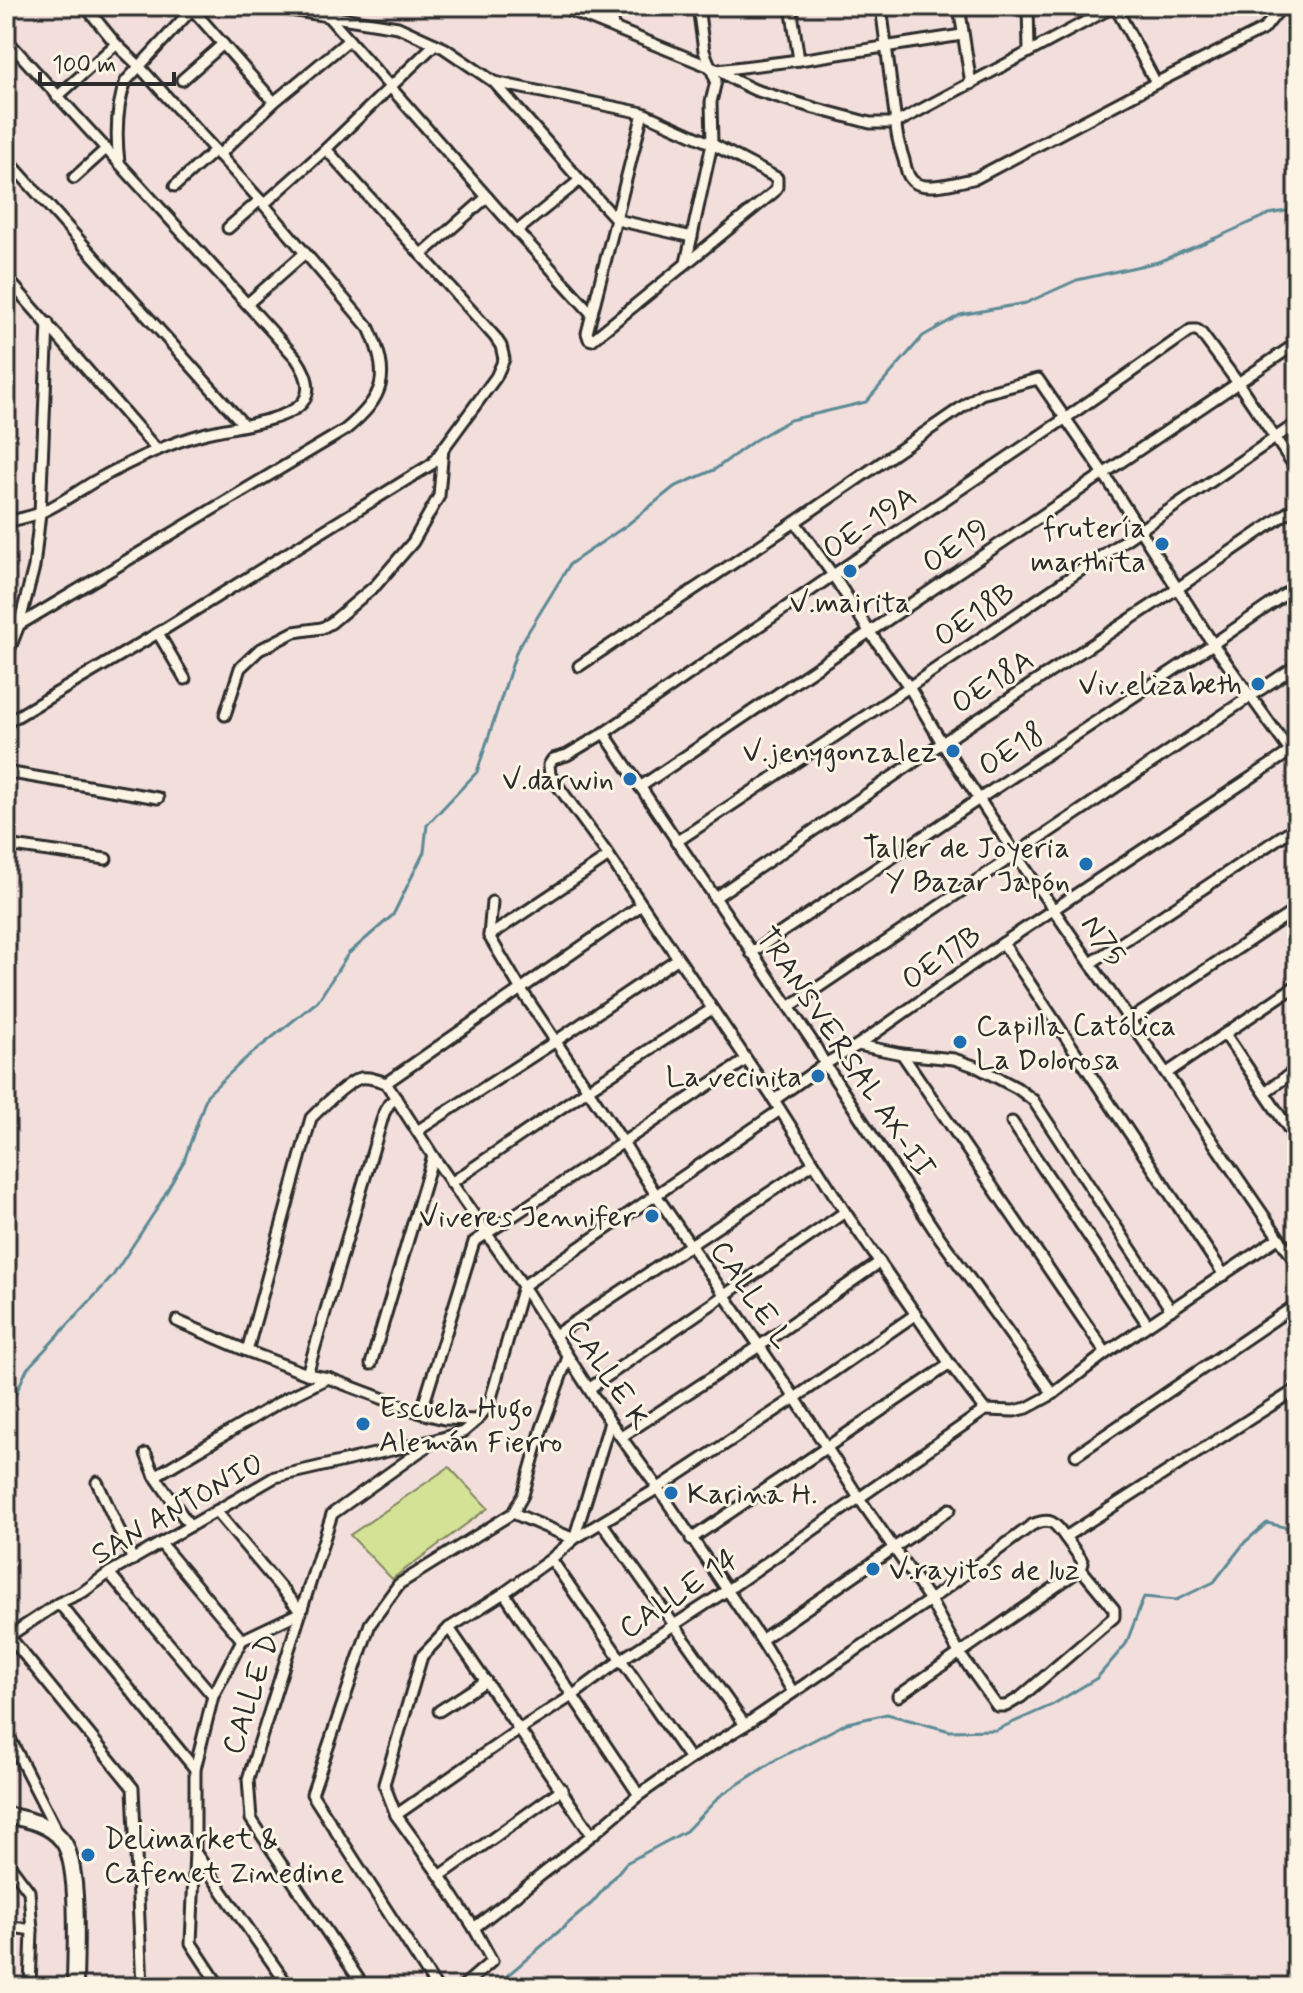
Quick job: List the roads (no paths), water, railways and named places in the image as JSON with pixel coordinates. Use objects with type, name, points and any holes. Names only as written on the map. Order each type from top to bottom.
[{"type":"street","points":[[19,625],[345,430],[373,403],[382,374],[378,347],[369,328],[262,202],[116,44],[85,6]]},
{"type":"street","points":[[265,6],[398,27],[435,44],[494,82],[617,220],[692,237]]},
{"type":"street","points":[[559,6],[714,69],[755,90],[870,123],[896,123],[1115,6],[1156,83]]},
{"type":"street","points":[[610,6],[613,27]]},
{"type":"street","points":[[686,263],[712,139],[711,102],[716,81],[714,69],[704,51],[698,6]]},
{"type":"street","points":[[791,6],[799,60]]},
{"type":"street","points":[[881,6],[897,140],[911,180],[924,186],[976,178],[1264,29],[1282,6]]},
{"type":"street","points":[[959,6],[971,84]]},
{"type":"street","points":[[1028,6],[1029,51]]},
{"type":"street","points":[[119,163],[118,128],[122,90],[127,78],[194,8],[274,102]]},
{"type":"street","points":[[326,14],[592,314]]},
{"type":"street","points":[[714,69],[799,60],[962,35]]},
{"type":"street","points":[[6,39],[296,358],[308,381],[301,405],[285,415],[202,434],[157,450],[98,479],[40,513],[6,522]]},
{"type":"street","points":[[175,186],[349,40]]},
{"type":"street","points":[[57,97],[116,44]]},
{"type":"street","points":[[182,80],[223,44]]},
{"type":"street","points":[[228,228],[326,149],[435,44]]},
{"type":"street","points":[[494,82],[643,113],[712,139],[777,178],[774,192],[592,340],[587,333],[643,113]]},
{"type":"street","points":[[74,178],[106,149]]},
{"type":"street","points":[[6,723],[432,464],[496,377],[504,359],[495,337],[326,149]]},
{"type":"street","points":[[6,158],[244,425]]},
{"type":"street","points":[[517,231],[580,180]]},
{"type":"street","points":[[421,255],[487,197]]},
{"type":"street","points":[[247,304],[305,253]]},
{"type":"street","points":[[6,277],[157,450]]},
{"type":"street","points":[[6,658],[19,625],[34,567],[40,513],[48,323]]},
{"type":"street","name":"OE-19A","points":[[609,856],[550,775],[551,761],[604,733],[1066,418],[1188,331],[1201,333],[1238,383]]},
{"type":"street","name":"OE19","points":[[640,787],[1297,343]]},
{"type":"street","points":[[579,666],[981,394],[1036,379],[1104,474],[1213,644],[1294,750],[1297,761]]},
{"type":"street","points":[[1238,383],[1297,470]]},
{"type":"street","name":"OE18B","points":[[676,842],[1297,423]]},
{"type":"street","points":[[225,715],[240,668],[259,650],[294,632],[322,628],[331,623],[376,585],[413,542],[439,496],[443,448]]},
{"type":"street","name":"OE18A","points":[[714,898],[1297,506]]},
{"type":"street","name":"N75","points":[[795,522],[909,687],[1016,855],[1297,1264]]},
{"type":"street","name":"OE18","points":[[751,953],[1297,586]]},
{"type":"street","points":[[158,633],[185,679]]},
{"type":"street","points":[[789,1007],[1297,665]]},
{"type":"street","name":"TRANSVERSAL AX-II","points":[[604,733],[814,1044],[935,1231],[1053,1394]]},
{"type":"street","name":"OE17B","points":[[774,1100],[1294,750]]},
{"type":"street","points":[[6,772],[158,798]]},
{"type":"street","points":[[1091,963],[1297,826]]},
{"type":"street","points":[[6,845],[106,859]]},
{"type":"street","points":[[489,936],[609,856],[774,1100],[845,1212],[985,1410],[1027,1408],[1053,1394],[1106,1353],[1278,1238]]},
{"type":"street","points":[[489,936],[492,902]]},
{"type":"street","points":[[247,1351],[311,1118],[357,1079],[386,1083],[640,906]]},
{"type":"street","points":[[1130,1020],[1297,909]]},
{"type":"street","name":"CALLE L","points":[[489,936],[656,1195],[930,1600],[959,1653],[997,1706],[1010,1705],[1026,1693],[1114,1617],[1114,1609],[1081,1569]]},
{"type":"street","points":[[1003,943],[1224,1275]]},
{"type":"street","points":[[417,1131],[677,959]]},
{"type":"street","points":[[1167,1073],[1297,985]]},
{"type":"street","points":[[451,1183],[712,1009]]},
{"type":"street","points":[[1225,1034],[1297,1141]]},
{"type":"street","points":[[858,1045],[902,1054],[954,1059],[977,1067],[1033,1100],[1171,1310]]},
{"type":"street","points":[[902,1054],[1106,1353]]},
{"type":"street","points":[[421,1413],[474,1242],[746,1060]]},
{"type":"street","points":[[1265,1092],[1297,1069]]},
{"type":"street","name":"CALLE K","points":[[386,1083],[793,1692]]},
{"type":"street","points":[[307,1374],[384,1113],[396,1098]]},
{"type":"street","points":[[177,1321],[307,1374],[328,1378],[421,1413],[444,1419],[477,1420],[489,1405],[523,1286],[780,1110]]},
{"type":"street","points":[[1012,1122],[1148,1325]]},
{"type":"street","points":[[371,1364],[433,1156]]},
{"type":"street","points":[[555,1335],[814,1163]]},
{"type":"street","points":[[590,1388],[845,1212]]},
{"type":"street","points":[[621,1437],[880,1262]]},
{"type":"street","points":[[1076,1455],[1297,1304]]},
{"type":"street","points":[[462,1987],[492,1961],[440,1876],[396,1815],[384,1784],[422,1656],[449,1628],[504,1593],[574,1539],[795,1398],[916,1314]]},
{"type":"street","points":[[436,1987],[312,1794],[370,1624],[399,1584],[513,1513],[523,1495],[542,1428],[568,1357]]},
{"type":"street","points":[[691,1539],[950,1364]]},
{"type":"street","points":[[155,1476],[285,1399],[328,1378]]},
{"type":"street","points":[[1065,1537],[1297,1389]]},
{"type":"street","name":"CALLE 14","points":[[396,1815],[985,1410]]},
{"type":"street","points":[[444,1419],[446,1437]]},
{"type":"street","name":"SAN ANTONIO","points":[[8,1638],[59,1603],[83,1592],[109,1573],[275,1477],[446,1437],[463,1432],[477,1420]]},
{"type":"street","points":[[574,1539],[610,1422]]},
{"type":"street","name":"CALLE D","points":[[364,1987],[251,1819],[248,1779],[332,1514],[435,1440]]},
{"type":"street","points":[[146,1454],[155,1476],[190,1526]]},
{"type":"street","points":[[97,1482],[133,1560]]},
{"type":"street","points":[[761,1640],[950,1509]]},
{"type":"street","points":[[216,1511],[301,1612],[242,1640],[213,1696],[195,1769],[191,1943],[220,1987]]},
{"type":"street","points":[[513,1513],[574,1539]]},
{"type":"street","points":[[474,1928],[639,1795],[690,1759],[930,1600],[1032,1525],[1051,1521],[1081,1559],[1081,1569],[898,1696]]},
{"type":"street","points":[[602,1523],[745,1725]]},
{"type":"street","points":[[161,1544],[242,1640]]},
{"type":"street","points":[[551,1559],[690,1759]]},
{"type":"street","points":[[109,1573],[213,1696]]},
{"type":"street","points":[[504,1593],[639,1795]]},
{"type":"street","points":[[59,1603],[195,1769]]},
{"type":"street","points":[[449,1628],[592,1835]]},
{"type":"street","points":[[8,1638],[133,1788],[142,1987]]},
{"type":"street","points":[[439,1711],[486,1681]]},
{"type":"street","points":[[6,1731],[69,1854],[73,1872],[75,1987]]},
{"type":"street","points":[[6,1753],[18,1753]]},
{"type":"street","points":[[440,1876],[562,1789]]},
{"type":"street","points":[[6,1815],[37,1823],[62,1839]]},
{"type":"street","points":[[195,1851],[289,1987]]},
{"type":"street","points":[[6,1866],[11,1867],[29,1891],[32,1930],[30,1987]]},
{"type":"street","points":[[6,1926],[32,1930]]},
{"type":"waterway","points":[[6,1415],[27,1369],[112,1277],[156,1210],[184,1161],[207,1095],[245,1059],[318,1001],[348,954],[393,915],[424,852],[427,825],[477,772],[517,650],[570,564],[627,525],[674,487],[714,470],[755,440],[790,420],[866,402],[923,336],[960,315],[1026,303],[1077,280],[1158,262],[1269,214],[1297,209]]},
{"type":"waterway","points":[[494,1987],[592,1903],[626,1863],[686,1831],[720,1796],[777,1759],[847,1723],[887,1714],[950,1731],[996,1730],[1052,1705],[1097,1678],[1126,1644],[1144,1597],[1176,1600],[1214,1582],[1245,1542],[1267,1523],[1297,1530]]},
{"type":"place","name":"frutería marthita","points":[[1162,544]]},
{"type":"place","name":"V.mairita","points":[[850,571]]},
{"type":"place","name":"Viv.elizabeth","points":[[1258,684]]},
{"type":"place","name":"V.jenygonzalez","points":[[953,751]]},
{"type":"place","name":"V.darwin","points":[[630,779]]},
{"type":"place","name":"Taller de Joyeria Y Bazar Japón","points":[[1086,864]]},
{"type":"place","name":"Capilla Católica La Dolorosa","points":[[960,1042]]},
{"type":"place","name":"La vecinita","points":[[818,1076]]},
{"type":"place","name":"Viveres Jennifer","points":[[652,1216]]},
{"type":"place","name":"Escuela Hugo Alemán Fierro","points":[[363,1424]]},
{"type":"place","name":"Karina H.","points":[[671,1493]]},
{"type":"place","name":"V.rayitos de luz","points":[[873,1569]]},
{"type":"place","name":"Delimarket & Cafenet Zinedine","points":[[88,1855]]}]
